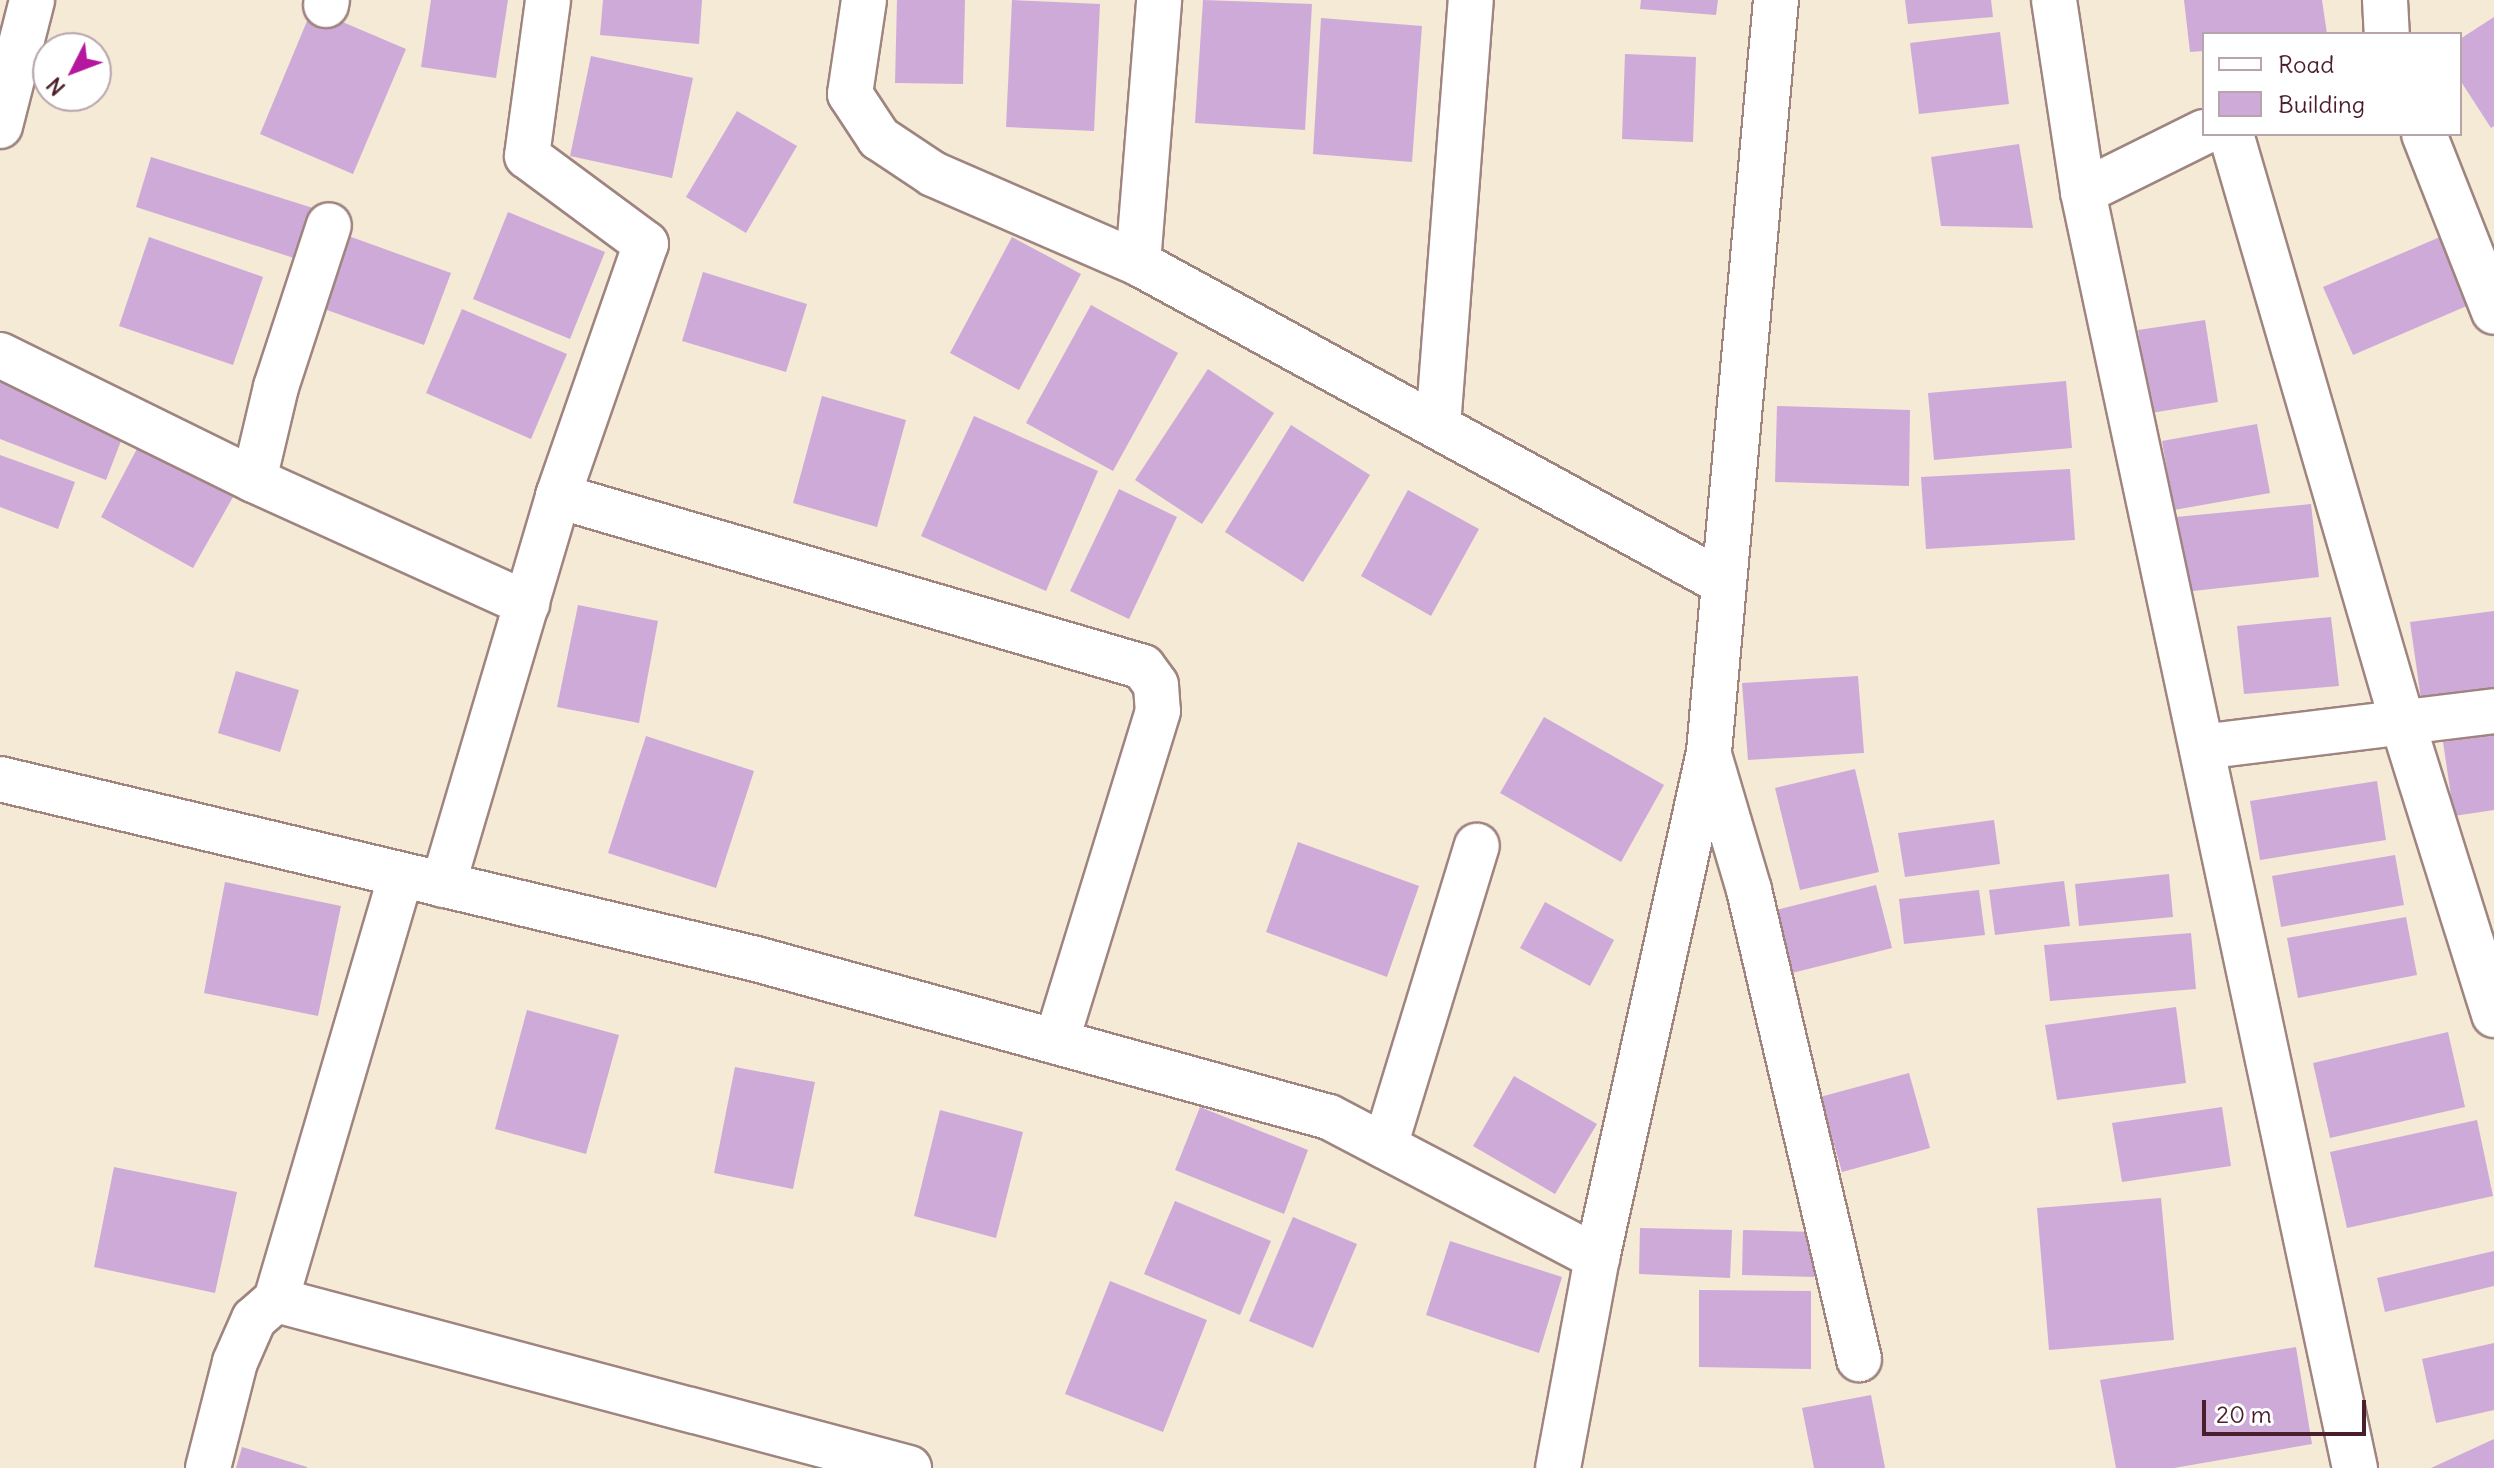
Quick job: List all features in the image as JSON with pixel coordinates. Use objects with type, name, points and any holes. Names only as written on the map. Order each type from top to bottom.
[{"type":"street","points":[[0,126],[32,0]]},
{"type":"street","points":[[208,1468],[235,1362],[254,1319],[276,1300],[422,880],[527,604],[558,496],[646,244],[527,156],[548,0]]},
{"type":"street","points":[[864,0],[850,94],[879,138],[933,174],[1138,263],[1722,582]]},
{"type":"street","points":[[1138,263],[1159,0]]},
{"type":"street","points":[[1438,426],[1471,0]]},
{"type":"street","points":[[1558,1468],[1597,1258],[1709,752],[1776,0]]},
{"type":"street","points":[[2054,0],[2083,192],[2355,1468]]},
{"type":"street","points":[[2385,0],[2387,32]]},
{"type":"street","points":[[2083,192],[2202,133]]},
{"type":"street","points":[[2232,136],[2403,724],[2494,1015]]},
{"type":"street","points":[[2425,136],[2494,312]]},
{"type":"street","points":[[254,480],[276,387],[329,225]]},
{"type":"street","points":[[0,355],[254,480],[527,604]]},
{"type":"street","points":[[558,496],[1143,667],[1156,685],[1158,711],[1056,1042]]},
{"type":"street","points":[[2202,747],[2494,711]]},
{"type":"street","points":[[1709,752],[1749,890],[1859,1359]]},
{"type":"street","points":[[0,779],[756,959],[1329,1117],[1597,1258]]},
{"type":"street","points":[[1385,1146],[1477,846]]},
{"type":"street","points":[[276,1300],[909,1468]]},
{"type":"building","points":[[431,0],[508,0],[496,78],[421,67]]},
{"type":"building","points":[[603,0],[702,0],[699,44],[600,35]]},
{"type":"building","points":[[897,0],[965,0],[963,84],[895,83]]},
{"type":"building","points":[[1012,0],[1100,4],[1094,131],[1006,127]]},
{"type":"building","points":[[1203,0],[1312,4],[1305,130],[1195,123]]},
{"type":"building","points":[[1641,0],[1718,0],[1716,15],[1640,9]]},
{"type":"building","points":[[1905,0],[1991,0],[1993,17],[1908,24]]},
{"type":"building","points":[[2184,0],[2322,0],[2327,32],[2202,32],[2202,51],[2190,52]]},
{"type":"building","points":[[312,9],[406,49],[353,174],[260,134]]},
{"type":"building","points":[[2494,17],[2494,126],[2491,128],[2462,83],[2462,38]]},
{"type":"building","points":[[1321,18],[1422,26],[1412,162],[1313,154]]},
{"type":"building","points":[[2000,32],[2009,104],[1919,114],[1910,43]]},
{"type":"building","points":[[1625,54],[1696,57],[1693,142],[1622,139]]},
{"type":"building","points":[[591,56],[693,78],[672,178],[570,156]]},
{"type":"building","points":[[737,111],[797,146],[746,233],[686,197]]},
{"type":"building","points":[[2019,144],[2033,228],[1941,226],[1931,157]]},
{"type":"building","points":[[151,157],[313,208],[297,259],[136,207]]},
{"type":"building","points":[[508,212],[605,252],[570,339],[473,299]]},
{"type":"building","points":[[343,234],[451,273],[424,345],[316,306]]},
{"type":"building","points":[[149,237],[263,277],[233,365],[119,326]]},
{"type":"building","points":[[1012,237],[1081,274],[1019,390],[950,353]]},
{"type":"building","points":[[2440,237],[2469,305],[2353,355],[2323,287]]},
{"type":"building","points":[[703,272],[807,304],[786,372],[682,341]]},
{"type":"building","points":[[1091,305],[1178,353],[1113,471],[1026,423]]},
{"type":"building","points":[[462,309],[567,354],[531,439],[426,393]]},
{"type":"building","points":[[2205,320],[2218,402],[2151,413],[2138,330]]},
{"type":"building","points":[[1208,369],[1274,413],[1202,524],[1135,480]]},
{"type":"building","points":[[0,379],[126,428],[106,480],[0,439]]},
{"type":"building","points":[[2066,381],[2072,448],[1934,460],[1928,393]]},
{"type":"building","points":[[822,396],[906,420],[877,527],[793,503]]},
{"type":"building","points":[[1777,406],[1910,410],[1909,486],[1775,482]]},
{"type":"building","points":[[974,416],[1098,471],[1046,591],[921,536]]},
{"type":"building","points":[[2257,424],[2270,493],[2174,510],[2162,441]]},
{"type":"building","points":[[1291,425],[1370,475],[1303,582],[1225,532]]},
{"type":"building","points":[[139,445],[233,497],[193,568],[101,517]]},
{"type":"building","points":[[0,455],[75,482],[58,529],[0,507]]},
{"type":"building","points":[[2070,469],[2075,540],[1926,549],[1921,477]]},
{"type":"building","points":[[1119,489],[1177,517],[1129,619],[1070,591]]},
{"type":"building","points":[[1408,490],[1479,529],[1431,616],[1361,576]]},
{"type":"building","points":[[2311,504],[2319,577],[2184,592],[2176,517]]},
{"type":"building","points":[[578,605],[658,621],[639,723],[557,707]]},
{"type":"building","points":[[2494,611],[2494,689],[2421,699],[2410,622]]},
{"type":"building","points":[[2331,617],[2339,686],[2244,694],[2237,626]]},
{"type":"building","points":[[236,671],[299,690],[280,752],[218,733]]},
{"type":"building","points":[[1858,676],[1864,753],[1748,760],[1742,683]]},
{"type":"building","points":[[1544,717],[1664,785],[1621,862],[1500,793]]},
{"type":"building","points":[[2494,734],[2494,810],[2454,816],[2443,742]]},
{"type":"building","points":[[646,736],[754,771],[716,888],[608,853]]},
{"type":"building","points":[[1855,769],[1879,872],[1800,890],[1775,788]]},
{"type":"building","points":[[2377,781],[2386,840],[2260,860],[2250,801]]},
{"type":"building","points":[[1994,820],[2000,864],[1905,877],[1898,833]]},
{"type":"building","points":[[1298,842],[1419,886],[1387,977],[1266,932]]},
{"type":"building","points":[[2395,855],[2404,905],[2281,927],[2272,876]]},
{"type":"building","points":[[2169,874],[2173,917],[2079,926],[2075,884]]},
{"type":"building","points":[[2064,881],[2070,926],[1995,935],[1989,890]]},
{"type":"building","points":[[225,882],[341,906],[318,1016],[204,993]]},
{"type":"building","points":[[1876,885],[1892,948],[1792,973],[1776,910]]},
{"type":"building","points":[[1979,890],[1985,935],[1904,944],[1899,899]]},
{"type":"building","points":[[1545,902],[1614,940],[1590,986],[1520,948]]},
{"type":"building","points":[[2406,917],[2417,975],[2298,998],[2287,938]]},
{"type":"building","points":[[2191,933],[2196,989],[2050,1001],[2044,945]]},
{"type":"building","points":[[2176,1007],[2186,1083],[2057,1100],[2045,1025]]},
{"type":"building","points":[[527,1010],[619,1035],[586,1154],[495,1129]]},
{"type":"building","points":[[2448,1032],[2465,1107],[2330,1138],[2313,1063]]},
{"type":"building","points":[[735,1067],[815,1082],[793,1189],[714,1173]]},
{"type":"building","points":[[1909,1073],[1930,1148],[1842,1172],[1820,1097]]},
{"type":"building","points":[[1514,1076],[1597,1124],[1555,1194],[1473,1146]]},
{"type":"building","points":[[1200,1107],[1308,1150],[1284,1214],[1175,1170]]},
{"type":"building","points":[[2222,1107],[2231,1166],[2122,1182],[2112,1123]]},
{"type":"building","points":[[940,1110],[1023,1132],[996,1238],[914,1216]]},
{"type":"building","points":[[2477,1120],[2493,1196],[2347,1228],[2330,1152]]},
{"type":"building","points":[[114,1167],[237,1192],[215,1293],[94,1267]]},
{"type":"building","points":[[2161,1198],[2174,1340],[2049,1350],[2037,1208]]},
{"type":"building","points":[[1175,1201],[1271,1241],[1240,1315],[1144,1274]]},
{"type":"building","points":[[1293,1217],[1357,1244],[1313,1348],[1249,1321]]},
{"type":"building","points":[[1640,1228],[1732,1230],[1730,1278],[1639,1274]]},
{"type":"building","points":[[1743,1230],[1815,1232],[1814,1277],[1742,1275]]},
{"type":"building","points":[[1450,1241],[1562,1277],[1539,1353],[1426,1315]]},
{"type":"building","points":[[2494,1251],[2494,1286],[2385,1312],[2377,1278]]},
{"type":"building","points":[[1110,1281],[1207,1320],[1163,1432],[1065,1394]]},
{"type":"building","points":[[1699,1290],[1811,1291],[1811,1369],[1699,1367]]},
{"type":"building","points":[[2494,1343],[2494,1410],[2436,1423],[2422,1359]]},
{"type":"building","points":[[2296,1347],[2312,1444],[2174,1468],[2116,1468],[2100,1380]]},
{"type":"building","points":[[1871,1395],[1885,1468],[1814,1468],[1802,1408]]},
{"type":"building","points":[[2494,1439],[2494,1468],[2431,1468]]},
{"type":"building","points":[[242,1447],[307,1467],[307,1468],[236,1468]]}]
